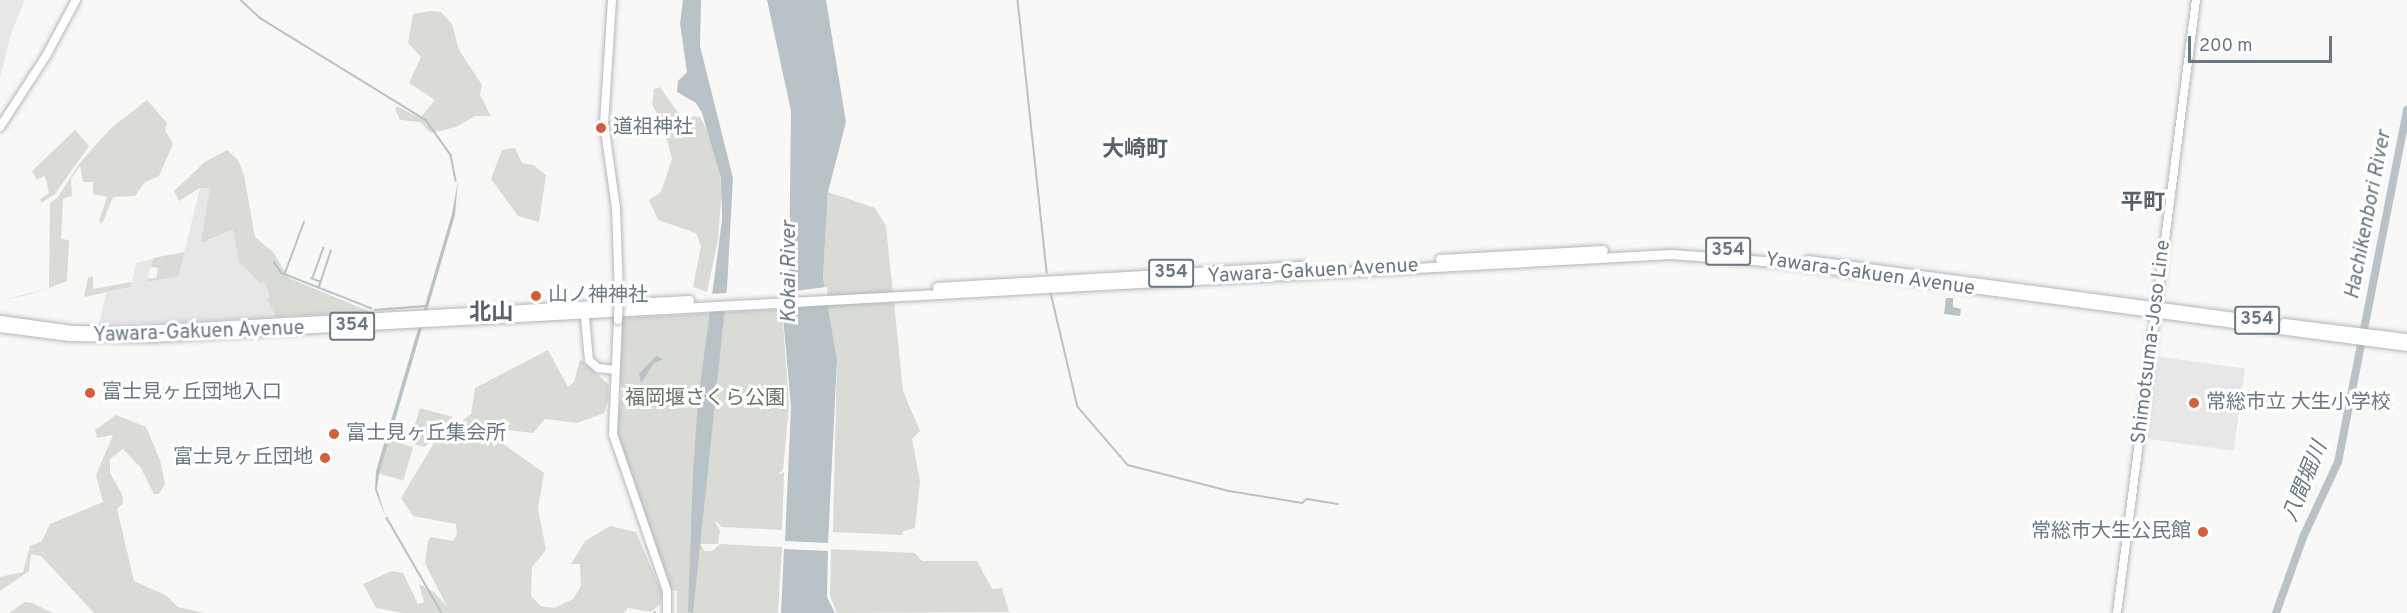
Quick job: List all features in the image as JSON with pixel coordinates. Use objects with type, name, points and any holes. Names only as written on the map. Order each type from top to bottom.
[{"type":"highway","name":"Yawara-Gakuen Avenue","points":[[0,327],[55,335],[120,338],[1673,248],[1779,256],[2157,310],[2378,338],[2407,346]]},
{"type":"highway","name":"Yawara-Gakuen Avenue","points":[[0,320],[71,330],[122,331],[584,310]]},
{"type":"highway","name":"Yawara-Gakuen Avenue","points":[[2378,338],[2407,338]]},
{"type":"main road","points":[[0,127],[76,0]]},
{"type":"main road","points":[[612,0],[604,123],[616,208],[619,293],[614,370],[614,443],[667,591],[667,613]]},
{"type":"main road","name":"Shimotsuma-Joso Line","points":[[2117,613],[2196,0]]},
{"type":"main road","points":[[584,310],[589,360],[598,368],[614,370]]},
{"type":"shaded area","points":[[0,0],[25,0],[12,31],[0,77]]},
{"type":"shaded area","points":[[200,188],[210,188],[208,241],[233,230],[265,282],[270,297],[267,301],[276,317],[99,325],[106,293],[131,287],[136,263],[152,259],[147,282],[169,277],[185,249]]},
{"type":"shaded area","name":"常総市立 大生小学校","points":[[2155,356],[2245,369],[2234,451],[2143,438]]},
{"type":"green space","points":[[441,12],[452,24],[459,50],[482,85],[480,95],[491,116],[475,116],[456,127],[431,133],[420,122],[400,120],[395,109],[397,106],[420,118],[435,100],[409,83],[421,57],[408,43],[413,14]]},
{"type":"green space","points":[[660,87],[686,124],[693,116],[700,117],[711,137],[722,184],[718,240],[707,292],[693,287],[701,246],[696,233],[658,220],[649,200],[661,192],[672,159],[664,128],[652,104],[654,89]]},
{"type":"green space","points":[[147,100],[167,123],[165,130],[173,144],[159,176],[145,182],[135,196],[113,197],[102,224],[99,221],[107,197],[93,194],[93,182],[83,182],[80,166],[71,179],[72,196],[63,199],[61,239],[69,240],[67,281],[49,288],[50,203],[58,197],[79,164],[110,129]]},
{"type":"green space","points":[[75,130],[89,146],[55,194],[41,203],[40,199],[49,193],[46,179],[44,176],[37,180],[32,171]]},
{"type":"green space","points":[[515,148],[522,163],[533,165],[546,175],[539,222],[518,216],[491,179],[502,150]]},
{"type":"green space","points":[[227,150],[238,160],[244,175],[255,237],[273,252],[289,278],[371,312],[276,317],[267,300],[270,297],[265,282],[260,283],[239,261],[233,230],[201,243],[210,188],[200,188],[179,201],[174,191],[205,162]]},
{"type":"green space","points":[[828,192],[875,208],[886,226],[903,391],[920,431],[912,439],[920,481],[915,528],[903,531],[902,535],[833,532],[837,360],[823,277]]},
{"type":"green space","points":[[184,252],[179,276],[147,282],[148,278],[156,278],[158,268],[150,267],[153,258]]},
{"type":"green space","points":[[93,276],[93,289],[132,282],[131,287],[84,297],[88,278]]},
{"type":"green space","name":"福岡堰さくら公園","points":[[782,309],[789,406],[783,470],[777,475],[784,472],[782,530],[722,527],[714,519],[720,531],[718,544],[700,544],[705,551],[712,551],[720,544],[782,547],[778,613],[677,613],[677,591],[668,589],[620,451],[616,427],[623,388],[618,379],[622,318]]},
{"type":"green space","points":[[548,350],[568,387],[574,382],[580,359],[609,385],[608,401],[604,413],[577,423],[545,419],[533,433],[508,430],[502,443],[544,473],[538,509],[546,550],[532,567],[531,596],[541,606],[554,608],[573,599],[581,586],[580,564],[571,564],[585,541],[610,526],[636,532],[662,593],[660,604],[651,612],[628,608],[624,613],[402,613],[376,608],[363,584],[391,571],[403,573],[418,604],[424,602],[419,584],[434,592],[447,607],[425,563],[428,541],[431,537],[453,541],[457,534],[456,524],[413,516],[401,498],[434,443],[471,414],[475,388]]},
{"type":"green space","points":[[420,408],[453,417],[425,447],[409,443]]},
{"type":"green space","points":[[116,415],[146,427],[160,460],[165,484],[159,494],[154,494],[141,468],[123,449],[110,459],[110,473],[122,494],[123,503],[117,509],[134,581],[167,596],[178,607],[204,613],[94,613],[41,556],[31,554],[29,571],[0,591],[0,577],[23,572],[30,546],[42,541],[50,524],[103,502],[96,475],[113,435],[97,438],[95,430]]},
{"type":"green space","points":[[389,440],[413,447],[403,481],[379,474]]},
{"type":"green space","points":[[831,549],[915,553],[922,561],[977,561],[992,589],[1002,588],[1009,612],[837,613],[830,596]]},
{"type":"green space","points":[[25,602],[32,603],[53,613],[9,613]]},
{"type":"water","points":[[683,0],[701,0],[700,46],[733,178],[727,288],[693,613],[688,612],[698,401],[722,220],[721,178],[702,113],[696,103],[677,92],[678,81],[687,72],[680,23]]},
{"type":"water","name":"Kokai River","points":[[767,0],[826,0],[846,122],[828,192],[823,277],[837,360],[828,543],[785,541],[791,407],[783,317],[789,277],[791,111]]},
{"type":"water","points":[[458,180],[455,215],[379,475],[377,489],[386,518],[375,490],[376,471],[452,214]]},
{"type":"water","points":[[1946,298],[1953,298],[1953,307],[1961,309],[1960,316],[1944,314]]},
{"type":"water","points":[[656,356],[663,359],[654,363],[641,383],[639,374]]},
{"type":"water","points":[[784,549],[828,551],[827,597],[835,613],[781,613]]},
{"type":"pier","points":[[827,287],[829,304],[786,309],[784,292]]},
{"type":"pier","points":[[729,293],[727,310],[706,311],[708,294]]},
{"type":"waterway","points":[[241,0],[260,18],[426,120],[451,155],[456,181]]},
{"type":"waterway","points":[[1018,0],[1047,272]]},
{"type":"waterway","name":"八間堀川","points":[[2276,613],[2304,535],[2338,462],[2407,110]]},
{"type":"waterway","points":[[285,273],[304,222]]},
{"type":"waterway","points":[[320,282],[312,279],[323,248]]},
{"type":"waterway","points":[[319,287],[331,251]]},
{"type":"waterway","points":[[274,262],[282,273],[371,308]]},
{"type":"waterway","points":[[1051,293],[1078,407],[1128,465],[1229,491],[1302,503],[1307,499],[1338,504]]},
{"type":"waterway","points":[[375,310],[425,306]]},
{"type":"waterway","points":[[387,518],[442,613]]},
{"type":"place","name":"道祖神社","points":[[601,128]]},
{"type":"place","name":"山ノ神神社","points":[[536,296]]},
{"type":"place","name":"富士見ヶ丘団地入口","points":[[90,393]]},
{"type":"place","name":"常総市立 大生小学校","points":[[2194,403]]},
{"type":"place","name":"富士見ヶ丘集会所","points":[[334,434]]},
{"type":"place","name":"富士見ヶ丘団地","points":[[325,458]]},
{"type":"place","name":"常総市大生公民館","points":[[2203,532]]},
{"type":"district","name":"大崎町","points":[[1135,151]]},
{"type":"district","name":"平町","points":[[2143,204]]},
{"type":"district","name":"北山","points":[[491,314]]},
{"type":"water label","name":"Hachikenbori River","points":[[2369,215]]}]
